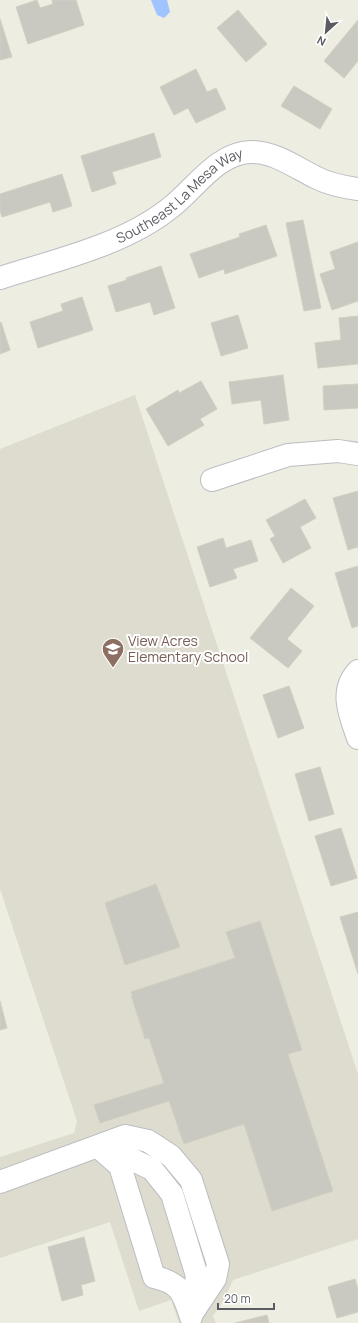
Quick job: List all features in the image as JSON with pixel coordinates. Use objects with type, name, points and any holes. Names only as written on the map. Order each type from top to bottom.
[{"type":"street","name":"Southeast La Mesa Way","points":[[0,278],[121,238],[148,224],[170,208],[220,162],[233,155],[253,152],[275,157],[316,178],[340,187],[358,189]]},
{"type":"street","points":[[212,480],[288,455],[338,451],[358,454]]},
{"type":"street","points":[[358,670],[352,677],[348,689],[348,706],[358,738]]},
{"type":"street","points":[[0,1182],[125,1136],[148,1141],[171,1156],[191,1180],[218,1264],[215,1279],[192,1319]]},
{"type":"street","points":[[97,1147],[120,1166],[154,1276],[167,1280],[179,1288],[186,1301],[192,1319]]},
{"type":"shaded area","name":"View Acres Elementary School","points":[[135,395],[358,1074],[358,1239],[233,1280],[225,1298],[213,1316],[216,1323],[179,1323],[171,1300],[139,1311],[110,1222],[0,1258],[0,1157],[74,1133],[77,1121],[0,889],[0,449]]},
{"type":"water","points":[[151,0],[167,0],[170,12],[164,18],[157,15]]},
{"type":"building","points":[[37,0],[40,8],[53,4],[52,0],[76,0],[84,25],[28,44],[16,7]]},
{"type":"building","points":[[238,10],[267,44],[246,62],[217,28]]},
{"type":"building","points":[[0,19],[12,57],[0,60]]},
{"type":"building","points":[[358,20],[358,61],[344,78],[324,61]]},
{"type":"building","points":[[196,69],[207,92],[216,88],[226,109],[196,123],[188,108],[174,115],[160,87]]},
{"type":"building","points":[[294,86],[332,109],[320,129],[281,106]]},
{"type":"building","points":[[154,133],[161,157],[112,172],[116,184],[92,192],[81,156]]},
{"type":"building","points":[[62,174],[72,206],[53,212],[50,202],[2,217],[0,211],[0,194]]},
{"type":"building","points":[[303,220],[321,308],[304,311],[286,223]]},
{"type":"building","points":[[266,225],[277,256],[225,274],[224,269],[199,278],[190,254],[240,237],[239,234]]},
{"type":"building","points":[[358,242],[358,301],[332,310],[320,274],[335,269],[330,252]]},
{"type":"building","points":[[161,266],[175,308],[154,315],[150,302],[116,312],[108,286]]},
{"type":"building","points":[[82,297],[93,330],[38,348],[30,322],[63,311],[61,304]]},
{"type":"building","points":[[238,315],[248,348],[221,356],[211,323]]},
{"type":"building","points":[[358,316],[358,364],[318,368],[315,343],[341,340],[339,318]]},
{"type":"building","points":[[1,322],[10,350],[0,354],[0,323]]},
{"type":"building","points":[[283,375],[289,420],[264,424],[261,400],[232,404],[229,382]]},
{"type":"building","points":[[201,381],[217,409],[200,419],[204,425],[168,446],[146,409],[178,390],[179,393]]},
{"type":"building","points":[[358,384],[358,408],[324,410],[323,386]]},
{"type":"building","points":[[358,491],[358,547],[348,550],[333,498]]},
{"type":"building","points":[[305,499],[316,518],[300,527],[311,548],[283,563],[270,539],[275,536],[266,520]]},
{"type":"building","points":[[223,538],[226,548],[251,540],[258,561],[233,569],[237,578],[210,587],[197,547]]},
{"type":"building","points":[[358,566],[358,626],[352,628],[335,573]]},
{"type":"building","points":[[291,588],[314,606],[287,639],[302,651],[288,668],[250,638]]},
{"type":"building","points":[[289,686],[304,728],[278,738],[263,695]]},
{"type":"building","points":[[320,767],[334,814],[309,821],[295,774]]},
{"type":"building","points":[[341,828],[357,878],[331,886],[315,836]]},
{"type":"building","points":[[156,884],[180,947],[125,965],[105,903]]},
{"type":"building","points":[[358,912],[358,974],[340,917]]},
{"type":"building","points":[[260,921],[302,1050],[288,1054],[333,1191],[272,1211],[244,1124],[184,1144],[169,1101],[100,1123],[94,1105],[164,1083],[149,1038],[145,1039],[131,992],[235,958],[226,932]]},
{"type":"building","points":[[0,1001],[7,1028],[0,1030]]},
{"type":"building","points":[[84,1237],[95,1281],[81,1285],[83,1295],[62,1301],[48,1247]]},
{"type":"building","points":[[355,1279],[358,1289],[358,1312],[337,1318],[328,1287]]},
{"type":"building","points":[[267,1315],[269,1323],[235,1323]]},
{"type":"place","name":"View Acres Elementary School","points":[[113,668]]}]
